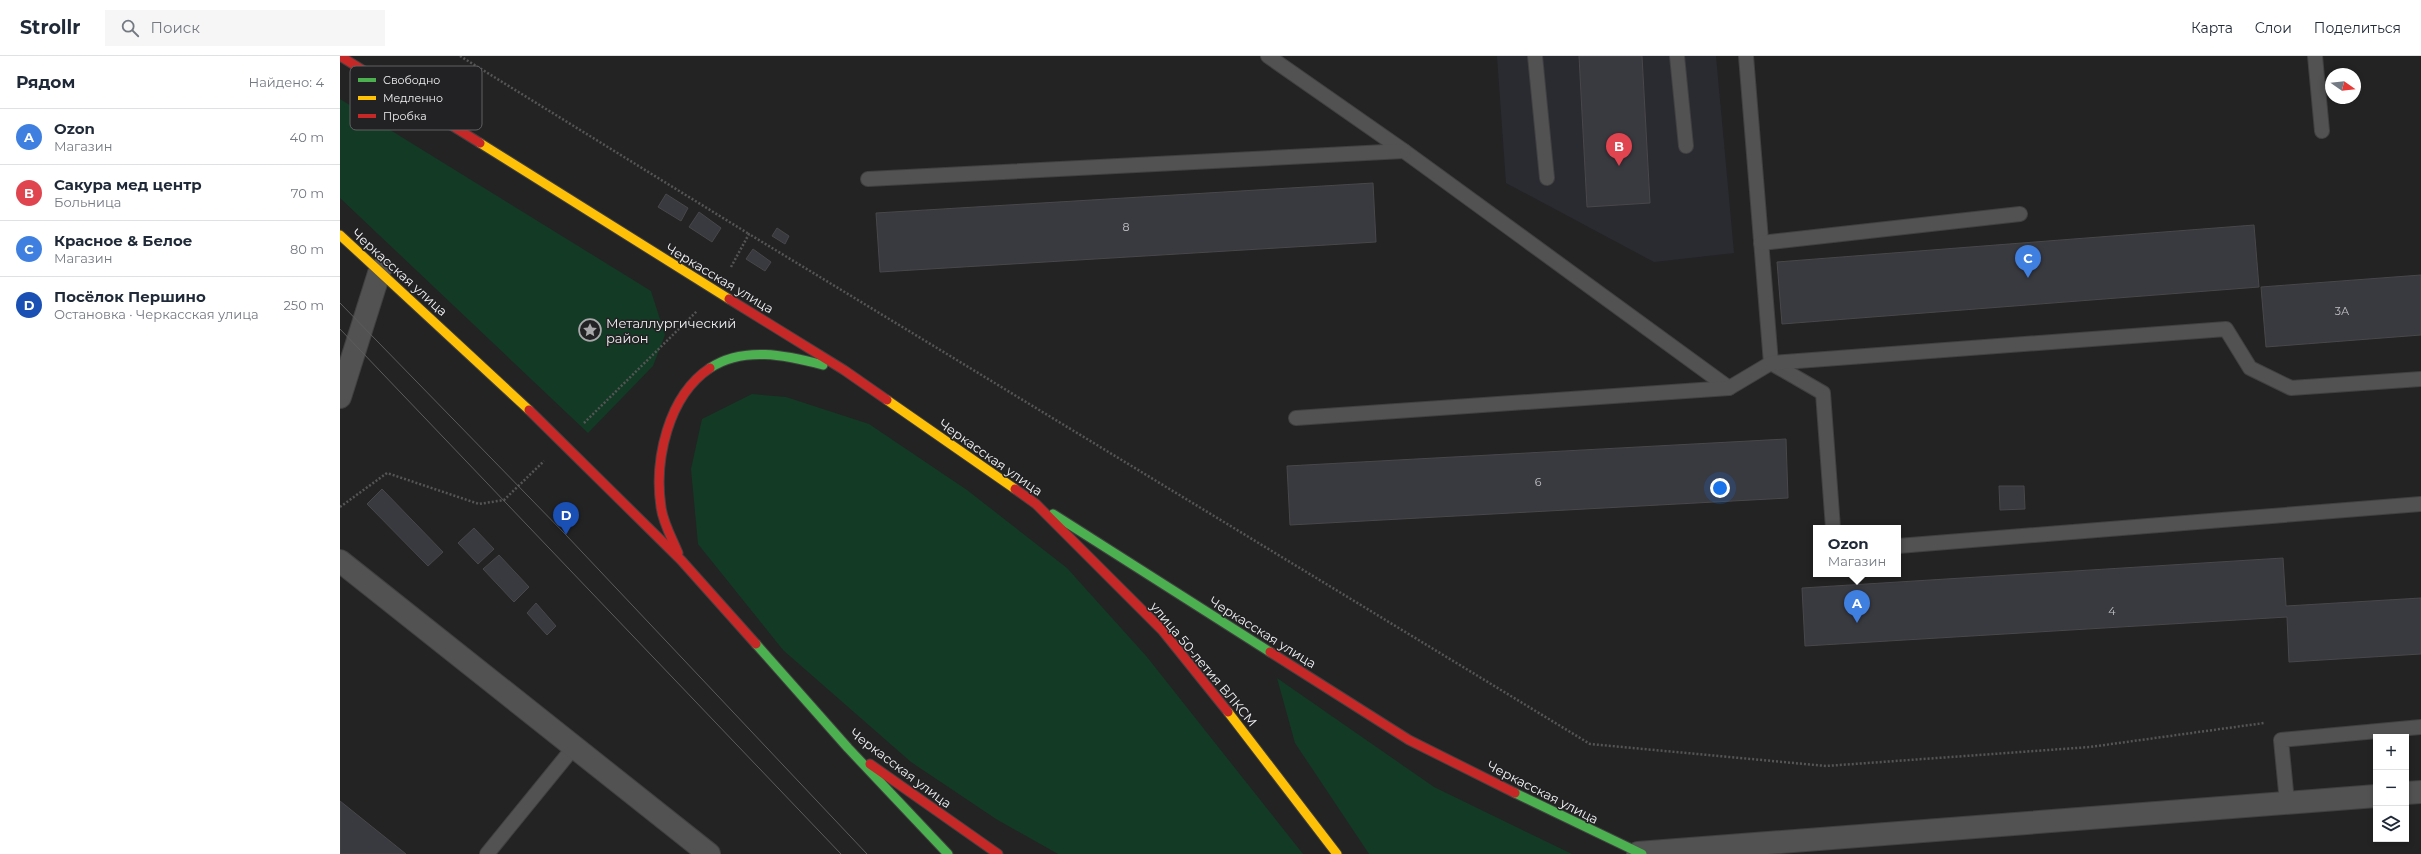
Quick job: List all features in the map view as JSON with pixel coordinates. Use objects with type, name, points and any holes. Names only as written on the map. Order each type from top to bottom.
[{"type":"main road","name":"Черкасская улица","points":[[340,56],[356,66]]},
{"type":"main road","name":"Черкасская улица","points":[[459,130],[844,370],[1036,504],[1409,740],[1640,853]]},
{"type":"main road","name":"Черкасская улица","points":[[340,235],[380,270],[564,442],[681,560],[848,748],[998,854]]},
{"type":"main road","points":[[681,560],[661,508],[660,457],[671,420],[692,381],[722,360],[758,353],[793,357],[844,370]]},
{"type":"main road","name":"улица 50-летия ВЛКСМ","points":[[1036,504],[1162,630],[1241,729],[1337,854]]},
{"type":"main road","points":[[848,748],[948,854]]},
{"type":"street","points":[[340,397],[380,270]]},
{"type":"street","points":[[340,561],[709,854]]},
{"type":"street","points":[[2409,793],[2421,792]]},
{"type":"street","points":[[1640,853],[2373,796]]},
{"type":"lane","points":[[1268,56],[1404,151],[1729,388]]},
{"type":"lane","points":[[1535,56],[1547,178]]},
{"type":"lane","points":[[1677,56],[1686,146]]},
{"type":"lane","points":[[1746,56],[1771,363]]},
{"type":"lane","points":[[2315,56],[2322,131]]},
{"type":"lane","points":[[868,179],[1404,151]]},
{"type":"lane","points":[[1761,243],[2020,214]]},
{"type":"lane","points":[[1296,418],[1729,388],[1771,363],[2226,329],[2250,368],[2291,388],[2421,379]]},
{"type":"lane","points":[[1771,363],[1823,393],[1833,525]]},
{"type":"lane","points":[[1901,546],[2421,504]]},
{"type":"lane","points":[[2287,802],[2281,740],[2421,728]]},
{"type":"lane","points":[[488,854],[574,747]]},
{"type":"path","points":[[460,56],[476,66]]},
{"type":"path","points":[[482,70],[749,234],[1590,744],[1826,766],[2090,747],[2271,722]]},
{"type":"path","points":[[340,507],[387,473],[479,504],[504,500],[718,292],[749,234]]},
{"type":"shaded area","points":[[1497,56],[1716,56],[1734,253],[1654,262],[1506,183]]},
{"type":"green space","points":[[340,99],[350,105],[350,130],[390,130],[651,291],[665,335],[653,366],[588,433],[340,198]]},
{"type":"green space","points":[[752,394],[786,397],[869,424],[967,490],[1067,568],[1147,657],[1303,854],[1058,854],[996,819],[911,762],[783,650],[698,544],[691,469],[702,419]]},
{"type":"green space","points":[[1277,678],[1434,787],[1572,854],[1369,854],[1295,743]]},
{"type":"building","points":[[1579,56],[1642,56],[1650,203],[1587,207]]},
{"type":"building","points":[[1373,183],[1376,242],[880,272],[876,213]]},
{"type":"building","points":[[666,194],[688,208],[681,221],[658,207]]},
{"type":"building","points":[[699,212],[721,228],[712,242],[689,227]]},
{"type":"building","points":[[2254,225],[2259,287],[1782,324],[1777,262]]},
{"type":"building","points":[[777,228],[789,236],[785,244],[772,236]]},
{"type":"building","points":[[753,249],[771,262],[765,271],[746,259]]},
{"type":"building","points":[[2421,275],[2421,335],[2266,347],[2261,287]]},
{"type":"building","points":[[1786,439],[1788,498],[1290,525],[1287,466]]},
{"type":"building","points":[[1999,486],[2024,486],[2025,509],[2000,510]]},
{"type":"building","points":[[382,489],[443,552],[428,566],[367,504]]},
{"type":"building","points":[[474,528],[494,549],[478,564],[458,543]]},
{"type":"building","points":[[499,555],[529,587],[514,602],[483,569]]},
{"type":"building","points":[[2283,558],[2286,606],[2421,598],[2421,654],[2289,662],[2287,617],[1805,646],[1802,588]]},
{"type":"building","points":[[536,603],[556,626],[547,635],[527,613]]},
{"type":"building","points":[[340,801],[406,854],[340,854]]},
{"type":"tram line","points":[[340,303],[566,535],[867,854]]},
{"type":"tram line","points":[[340,329],[841,854]]},
{"type":"traffic: fast","points":[[710,368],[723,361],[736,357],[765,354],[794,358],[823,365]]},
{"type":"traffic: fast","points":[[1053,514],[1270,652]]},
{"type":"traffic: fast","points":[[756,644],[848,748],[948,854]]},
{"type":"traffic: fast","points":[[1515,793],[1642,854]]},
{"type":"traffic: slow","points":[[480,143],[729,299]]},
{"type":"traffic: slow","points":[[340,235],[529,410]]},
{"type":"traffic: slow","points":[[887,400],[1015,489]]},
{"type":"traffic: slow","points":[[1228,712],[1337,854]]},
{"type":"traffic: jam","points":[[340,56],[356,66]]},
{"type":"traffic: jam","points":[[459,130],[480,143]]},
{"type":"traffic: jam","points":[[729,299],[844,370],[887,400]]},
{"type":"traffic: jam","points":[[678,553],[666,525],[661,507],[659,489],[662,450],[667,430],[674,412],[684,395],[696,380],[710,368]]},
{"type":"traffic: jam","points":[[529,410],[681,560],[756,644]]},
{"type":"traffic: jam","points":[[1015,489],[1036,504],[1162,630],[1228,712]]},
{"type":"traffic: jam","points":[[1270,652],[1409,740],[1515,793]]},
{"type":"traffic: jam","points":[[870,764],[998,854]]},
{"type":"place","name":"Сакура мед центр","points":[[1619,166]]},
{"type":"place","name":"Красное & Белое","points":[[2028,278]]},
{"type":"place","name":"Металлургический район","points":[[590,330]]},
{"type":"place","name":"Посёлок Першино","points":[[566,535]]},
{"type":"place","name":"Ozon","points":[[1857,623]]}]
